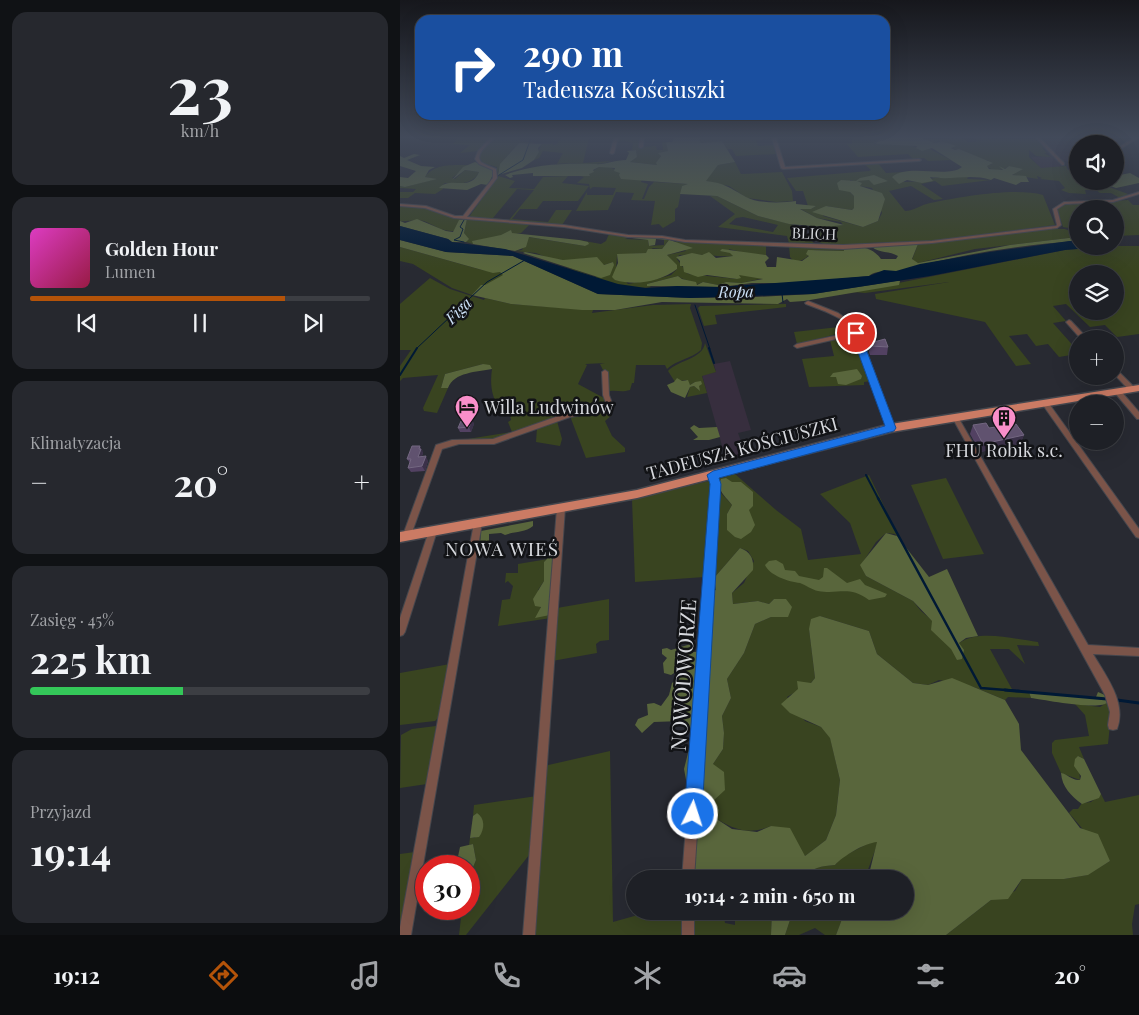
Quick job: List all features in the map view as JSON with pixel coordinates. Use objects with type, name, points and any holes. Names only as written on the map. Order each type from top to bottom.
[{"type":"main road","name":"TADEUSZA KOŚCIUSZKI","points":[[403,536],[637,494],[891,428],[1135,388]]},
{"type":"street","points":[[400,206],[426,207],[449,216],[464,218],[492,182]]},
{"type":"street","name":"BLICH","points":[[464,218],[564,226],[677,240],[862,247],[932,242],[1057,227],[1059,225],[1055,209],[1064,203],[1113,201],[1139,194]]},
{"type":"street","points":[[808,303],[846,319],[854,326],[891,428]]},
{"type":"street","points":[[1068,322],[1076,330]]},
{"type":"street","points":[[797,346],[856,333]]},
{"type":"street","name":"TADEUSZA KOŚCIUSZKI","points":[[403,536],[439,447],[450,441],[482,443],[494,441],[569,415],[606,409],[609,403],[606,395],[605,372]]},
{"type":"street","points":[[1124,379],[1135,388]]},
{"type":"street","points":[[1118,391],[1139,417]]},
{"type":"street","points":[[1045,403],[1139,534]]},
{"type":"street","points":[[955,417],[1110,693],[1115,712],[1113,725]]},
{"type":"street","name":"NOWODWORZE","points":[[689,870],[716,484],[713,475]]},
{"type":"street","points":[[529,935],[561,508]]},
{"type":"street","points":[[405,935],[478,523]]},
{"type":"street","points":[[400,632],[433,531]]},
{"type":"street","points":[[1085,649],[1139,652]]},
{"type":"street","points":[[688,920],[688,935]]},
{"type":"shaded area","points":[[730,361],[751,430],[738,433],[746,455],[726,460],[702,375],[716,372],[714,364]]},
{"type":"green space","points":[[400,182],[426,182],[405,187],[400,186]]},
{"type":"green space","points":[[425,182],[470,182],[445,183],[442,186],[443,189],[435,194],[415,193],[408,198],[400,198],[400,192],[413,192],[416,189],[400,188],[400,186],[405,187]]},
{"type":"green space","points":[[490,182],[488,185],[481,184],[467,190],[439,188],[449,183]]},
{"type":"green space","points":[[494,182],[514,182],[509,188],[534,189],[540,182],[563,182],[562,183],[589,186],[578,201],[543,201],[537,209],[520,209],[512,219],[548,222],[556,210],[572,210],[562,225],[469,217]],"holes":[[[517,189],[534,190],[509,220],[493,218]]]},
{"type":"green space","points":[[641,182],[648,184],[642,199],[644,199],[649,187],[654,182],[689,184],[682,186],[678,207],[675,209],[675,221],[663,228],[659,224],[651,225],[655,201],[631,200],[634,193],[616,192],[608,210],[576,211],[587,192],[587,195],[613,195],[616,188],[593,187],[590,189],[589,184],[577,183]]},
{"type":"green space","points":[[656,182],[710,182],[723,185],[757,201],[796,201],[796,204],[816,206],[811,209],[800,209],[817,218],[844,225],[824,227],[789,224],[758,216],[717,196],[680,194],[682,186],[688,184]]},
{"type":"green space","points":[[708,182],[787,182],[792,191],[793,201],[776,202],[747,198],[729,186]]},
{"type":"green space","points":[[790,182],[850,182],[850,192],[854,196],[854,208],[852,210],[826,206],[823,216],[863,227],[878,221],[882,213],[872,188],[860,186],[861,183],[856,182],[932,182],[921,184],[943,199],[934,200],[911,186],[889,191],[905,211],[930,203],[972,196],[1003,192],[1031,193],[1043,195],[1055,225],[930,241],[867,243],[865,246],[825,245],[810,237],[820,237],[821,227],[843,225],[841,222],[817,218],[799,208],[811,209],[816,206],[808,206],[803,191],[796,191]]},
{"type":"green space","points":[[859,182],[862,183],[860,186],[882,193],[885,199],[878,221],[863,227],[812,212],[826,206],[852,210],[854,208],[854,196],[850,192],[839,190],[837,183]]},
{"type":"green space","points":[[871,182],[886,182],[874,185]]},
{"type":"green space","points":[[936,182],[978,182],[942,186]]},
{"type":"green space","points":[[1005,182],[1029,182],[1021,182],[1016,185]]},
{"type":"green space","points":[[1060,182],[1069,182],[1069,190],[1085,190],[1086,194],[1069,193],[1061,190],[1065,188]]},
{"type":"green space","points":[[1124,182],[1139,183],[1124,186]]},
{"type":"green space","points":[[1096,190],[1117,190],[1128,194],[1120,198],[1111,193],[1100,193]]},
{"type":"green space","points":[[710,196],[717,196],[758,216],[794,225],[792,235],[806,236],[815,244],[789,243],[787,236],[718,227],[735,214]],"holes":[[[743,217],[778,225],[773,232],[729,224],[736,218]]]},
{"type":"green space","points":[[1124,200],[1128,200],[1133,205],[1139,205],[1139,235],[1124,236]]},
{"type":"green space","points":[[1069,204],[1069,228],[1063,227],[1057,208]]},
{"type":"green space","points":[[400,206],[430,209],[461,219],[454,231],[442,229],[421,220],[400,221]]},
{"type":"green space","points":[[417,219],[453,232],[459,220],[467,219],[464,233],[469,239],[466,242],[452,242],[448,239],[400,226],[400,221],[405,223]]},
{"type":"green space","points":[[467,219],[530,224],[521,233],[473,241],[473,244],[466,242],[468,239],[464,233]]},
{"type":"green space","points":[[1065,229],[1069,231],[1069,238],[975,249],[918,263],[912,260],[918,244]]},
{"type":"green space","points":[[511,230],[512,233],[579,240],[589,244],[585,246],[529,237],[526,247],[515,251],[473,244],[472,241],[501,235]]},
{"type":"green space","points":[[609,234],[630,237],[625,239],[648,240],[649,246],[664,245],[664,239],[671,240],[662,249],[653,248],[646,253],[617,255],[616,270],[628,284],[671,275],[677,269],[667,255],[686,251],[675,242],[677,241],[766,244],[766,255],[749,254],[729,249],[733,256],[679,255],[677,259],[688,274],[737,279],[738,274],[764,278],[741,283],[726,282],[718,285],[703,282],[696,285],[678,276],[647,284],[651,287],[619,286],[566,267],[595,277],[612,270],[613,262],[604,265],[584,258],[576,261],[551,259],[536,253],[515,251],[522,250],[528,237],[585,246],[579,240],[601,244],[606,241]]},
{"type":"green space","points":[[624,237],[664,238],[693,248],[667,255],[677,265],[677,269],[663,277],[639,283],[623,282],[612,277],[618,263],[617,254],[646,253],[648,249],[662,249],[669,240],[656,239],[655,245],[649,246],[648,240]]},
{"type":"green space","points":[[1069,238],[1069,242],[987,252],[899,271],[880,272],[869,276],[797,283],[752,283],[721,287],[647,286],[647,284],[678,276],[682,279],[696,282],[697,285],[703,282],[718,285],[726,282],[741,283],[763,279],[739,275],[741,278],[737,279],[707,275],[698,277],[684,272],[683,266],[680,266],[680,261],[676,257],[692,253],[702,255],[709,252],[716,258],[733,256],[730,253],[720,251],[722,249],[766,255],[769,258],[765,262],[767,267],[776,267],[777,257],[802,261],[809,256],[806,254],[808,250],[844,251],[844,247],[860,247],[873,251],[881,259],[896,259],[898,256],[872,247],[918,244],[912,259],[918,263],[1010,245]]},
{"type":"green space","points":[[400,240],[446,252],[513,256],[598,294],[690,298],[756,297],[813,294],[900,281],[899,285],[804,301],[790,302],[787,299],[778,304],[662,302],[615,310],[582,310],[511,304],[472,295],[481,285],[485,285],[503,275],[500,272],[493,273],[400,247]]},
{"type":"green space","points":[[789,245],[844,247],[845,251],[814,250],[806,258],[796,261],[790,257]]},
{"type":"green space","points":[[1124,246],[1139,246],[1139,334],[1124,336],[1124,330],[1110,330],[1105,325],[1090,327],[1083,320],[1124,320],[1124,265],[1069,265],[1069,307],[1066,304],[1053,306],[1066,321],[1053,323],[1069,341],[1069,355],[1059,357],[1048,344],[1036,346],[1027,334],[1009,336],[1031,364],[1016,366],[985,322],[876,299],[875,294],[949,282],[865,293],[853,292],[1065,250],[1069,250],[1069,255],[1124,255]]},
{"type":"green space","points":[[400,247],[482,270],[500,272],[504,275],[478,289],[472,295],[452,288],[413,264],[400,261]]},
{"type":"green space","points":[[523,253],[563,260],[597,257],[604,265],[613,262],[614,265],[610,275],[601,278]]},
{"type":"green space","points":[[430,278],[450,289],[484,300],[485,298],[511,304],[593,310],[592,313],[653,305],[691,304],[690,308],[702,343],[701,350],[667,369],[665,365],[636,365],[634,383],[632,383],[630,390],[626,391],[606,392],[608,373],[606,370],[603,370],[600,364],[605,363],[585,364],[587,365],[578,384],[604,398],[606,404],[603,409],[575,413],[493,440],[455,441],[512,432],[508,422],[511,420],[510,415],[512,415],[506,406],[499,408],[492,389],[492,369],[483,364],[445,374],[441,388],[448,388],[437,413],[424,411],[423,408],[438,375],[403,378],[400,381],[400,366],[411,350],[400,350],[400,304]]},
{"type":"green space","points":[[786,304],[786,307],[715,315],[717,324],[704,326],[698,308],[700,306]]},
{"type":"green space","points":[[851,326],[853,330],[797,344],[794,332]]},
{"type":"green space","points":[[850,335],[858,344],[871,381],[864,382],[864,385],[809,387],[802,359],[834,356],[830,340]]},
{"type":"green space","points":[[705,343],[716,372],[702,376],[707,393],[687,397],[690,387],[694,386],[700,391],[695,382],[690,385],[686,380],[675,382],[668,371],[672,367],[700,353]]},
{"type":"green space","points":[[483,364],[490,365],[492,369],[461,376],[455,379],[448,388],[441,388],[445,374]]},
{"type":"green space","points":[[857,369],[862,376],[861,379],[846,385],[838,384],[836,377],[830,377],[833,373]]},
{"type":"green space","points":[[677,378],[682,381],[688,380],[690,385],[701,381],[700,391],[694,386],[690,387],[685,398],[671,392],[667,385],[674,382]]},
{"type":"green space","points":[[611,407],[612,415],[605,421],[612,436],[625,448],[625,452],[586,458],[570,416]]},
{"type":"green space","points":[[557,421],[562,439],[560,446],[536,442],[537,428]]},
{"type":"green space","points":[[694,425],[699,428],[717,427],[720,437],[709,440],[693,440],[698,437],[690,428]]},
{"type":"green space","points":[[735,474],[801,529],[808,560],[861,554],[850,523],[820,494],[869,475],[901,541],[895,534],[886,533],[876,542],[861,565],[866,576],[913,601],[921,611],[959,643],[977,637],[997,636],[1038,642],[1039,646],[1017,645],[1025,664],[1009,649],[990,649],[1013,691],[1029,692],[1031,698],[1008,697],[1005,700],[974,687],[939,680],[928,685],[913,683],[877,654],[869,631],[820,616],[809,629],[815,678],[811,683],[787,697],[805,721],[821,727],[830,737],[840,780],[836,815],[826,840],[805,856],[771,826],[755,830],[740,830],[712,816],[713,764],[723,749],[722,716],[731,698],[727,679],[744,653],[755,624],[771,617],[788,617],[786,599],[774,599],[769,604],[758,601],[733,604],[732,593],[744,583],[754,561],[748,551],[740,548],[714,578],[716,591],[709,592],[717,479]],"holes":[[[721,486],[751,532],[727,530],[727,514],[732,505],[720,492]]]},
{"type":"green space","points":[[726,478],[732,482],[741,482],[753,492],[753,506],[749,510],[755,525],[751,532],[741,539],[735,537],[727,530],[727,514],[732,505],[720,490],[721,479]]},
{"type":"green space","points":[[946,478],[984,554],[943,559],[911,485]]},
{"type":"green space","points":[[709,481],[712,485],[704,577],[635,582],[632,499]]},
{"type":"green space","points":[[533,521],[533,526],[523,531],[505,535],[501,533],[489,534],[489,544],[482,546],[480,544],[481,531]]},
{"type":"green space","points":[[886,533],[897,536],[929,577],[947,569],[978,636],[966,638],[959,643],[964,650],[962,659],[957,660],[951,649],[931,630],[932,621],[913,601],[866,576],[860,565]]},
{"type":"green space","points":[[740,548],[751,556],[753,570],[732,593],[733,604],[758,601],[769,604],[774,599],[786,599],[792,607],[788,617],[771,617],[755,624],[744,653],[727,679],[731,698],[722,716],[723,749],[713,764],[724,772],[725,790],[712,802],[712,816],[732,829],[757,832],[771,826],[790,828],[805,856],[826,840],[836,815],[840,780],[830,738],[821,727],[790,713],[781,704],[798,689],[797,681],[811,683],[815,678],[809,629],[811,619],[820,616],[869,631],[877,654],[913,683],[928,685],[952,678],[1005,700],[1019,724],[1021,750],[1080,828],[1098,834],[1110,861],[1088,875],[1064,879],[1022,879],[1008,899],[991,900],[946,935],[836,935],[842,920],[914,920],[914,870],[870,870],[877,842],[854,850],[835,865],[813,870],[692,870],[690,812],[684,810],[687,785],[684,769],[692,737],[697,734],[682,721],[654,722],[642,733],[635,725],[638,719],[648,715],[647,704],[654,703],[661,706],[669,695],[672,683],[680,677],[687,677],[687,672],[679,670],[671,675],[664,673],[663,663],[667,658],[662,654],[662,649],[667,648],[671,650],[694,643],[694,652],[702,651],[709,592],[716,590],[714,578]]},
{"type":"green space","points":[[554,554],[550,615],[535,618],[541,607],[535,606],[533,599],[544,581],[544,562]]},
{"type":"green space","points":[[548,559],[544,562],[544,581],[538,590],[541,610],[551,618],[498,626],[502,600],[510,599],[513,586],[508,581],[505,583],[506,573],[518,573],[518,564]]},
{"type":"green space","points":[[776,560],[783,564],[785,570],[795,571],[799,576],[819,580],[823,577],[824,568],[827,568],[847,583],[860,579],[865,585],[887,594],[885,597],[869,600],[855,593],[816,590],[780,577],[767,569],[765,565],[769,561]]},
{"type":"green space","points":[[609,599],[609,640],[600,641],[596,644],[597,653],[552,661],[557,608]]},
{"type":"green space","points":[[450,664],[440,716],[435,721],[400,725],[400,673]]},
{"type":"green space","points":[[1029,692],[1096,697],[1098,692],[1107,696],[1108,702],[1095,705],[1072,704],[1031,698]]},
{"type":"green space","points":[[1108,702],[1112,705],[1108,744],[1079,747],[1084,759],[1078,756],[1080,780],[1061,773],[1052,753],[1052,743],[1055,740],[1089,736],[1085,715],[1075,704],[1100,707]]},
{"type":"green space","points":[[436,726],[427,784],[400,788],[401,735],[412,729]]},
{"type":"green space","points":[[610,751],[613,922],[626,918],[626,920],[685,920],[684,935],[533,935],[544,766]]},
{"type":"green space","points":[[1078,756],[1084,759],[1101,794],[1099,798],[1082,804],[1068,791],[1063,783],[1061,773],[1080,780],[1081,776],[1074,766],[1075,759]]},
{"type":"green space","points":[[1101,794],[1105,802],[1139,795],[1139,904],[1135,905],[1132,924],[1133,935],[946,935],[991,900],[1015,891],[1022,879],[1064,879],[1087,875],[1110,861],[1069,813],[1073,809],[1078,809],[1082,803],[1091,802]]},
{"type":"green space","points":[[537,796],[533,850],[480,917],[480,855],[475,855],[473,844],[469,845],[470,838],[475,838],[477,813],[473,816],[474,805]]},
{"type":"green space","points":[[477,813],[483,821],[482,831],[479,837],[470,838],[473,816]]},
{"type":"green space","points":[[871,842],[878,842],[868,870],[813,870],[835,865],[842,857]]},
{"type":"green space","points":[[473,844],[475,855],[458,855],[460,847]]},
{"type":"green space","points":[[415,852],[400,935],[400,854]]},
{"type":"green space","points":[[461,920],[478,920],[466,935],[459,935]]},
{"type":"green space","points":[[692,920],[724,920],[725,923],[735,925],[735,920],[772,920],[771,935],[689,935]]},
{"type":"green space","points":[[772,920],[790,920],[785,935],[771,935]]},
{"type":"green space","points":[[790,920],[842,920],[836,935],[825,935],[815,928],[799,935],[785,935]]},
{"type":"water","name":"Ropa","points":[[400,226],[448,239],[452,242],[505,249],[618,284],[646,288],[677,286],[721,287],[869,276],[884,270],[896,271],[920,264],[1069,241],[1069,250],[930,276],[813,294],[690,298],[598,294],[513,256],[446,252],[400,240]]},
{"type":"building","points":[[885,339],[888,347],[871,346],[870,343]]},
{"type":"building","points":[[472,420],[469,427],[458,428],[461,421]]},
{"type":"building","points":[[986,423],[989,428],[1016,424],[1024,435],[983,444],[973,425]]},
{"type":"building","points":[[412,446],[420,446],[419,449],[421,449],[418,457],[426,456],[422,466],[408,468],[411,459],[407,459]]},
{"type":"waterway","points":[[481,198],[494,182]]},
{"type":"waterway","points":[[464,220],[460,227],[463,229],[460,237],[454,240],[464,242]]},
{"type":"waterway","name":"Figa","points":[[417,348],[487,282],[525,260]]},
{"type":"waterway","points":[[782,294],[783,302]]},
{"type":"waterway","points":[[695,305],[710,349]]},
{"type":"waterway","name":"Figa","points":[[400,375],[417,348]]},
{"type":"waterway","points":[[709,348],[714,363]]},
{"type":"waterway","points":[[866,475],[879,500]]},
{"type":"waterway","points":[[878,498],[981,688],[1019,691]]},
{"type":"waterway","points":[[1005,690],[1107,699]]},
{"type":"waterway","points":[[1117,700],[1139,703]]},
{"type":"place","name":"Willa Ludwinów","points":[[467,428]]},
{"type":"place","name":"FHU Robik s.c.","points":[[1004,439]]},
{"type":"district","name":"NOWA WIEŚ","points":[[502,548]]},
{"type":"route","points":[[693,814],[716,484],[713,475],[891,428],[881,406],[856,333]]}]
